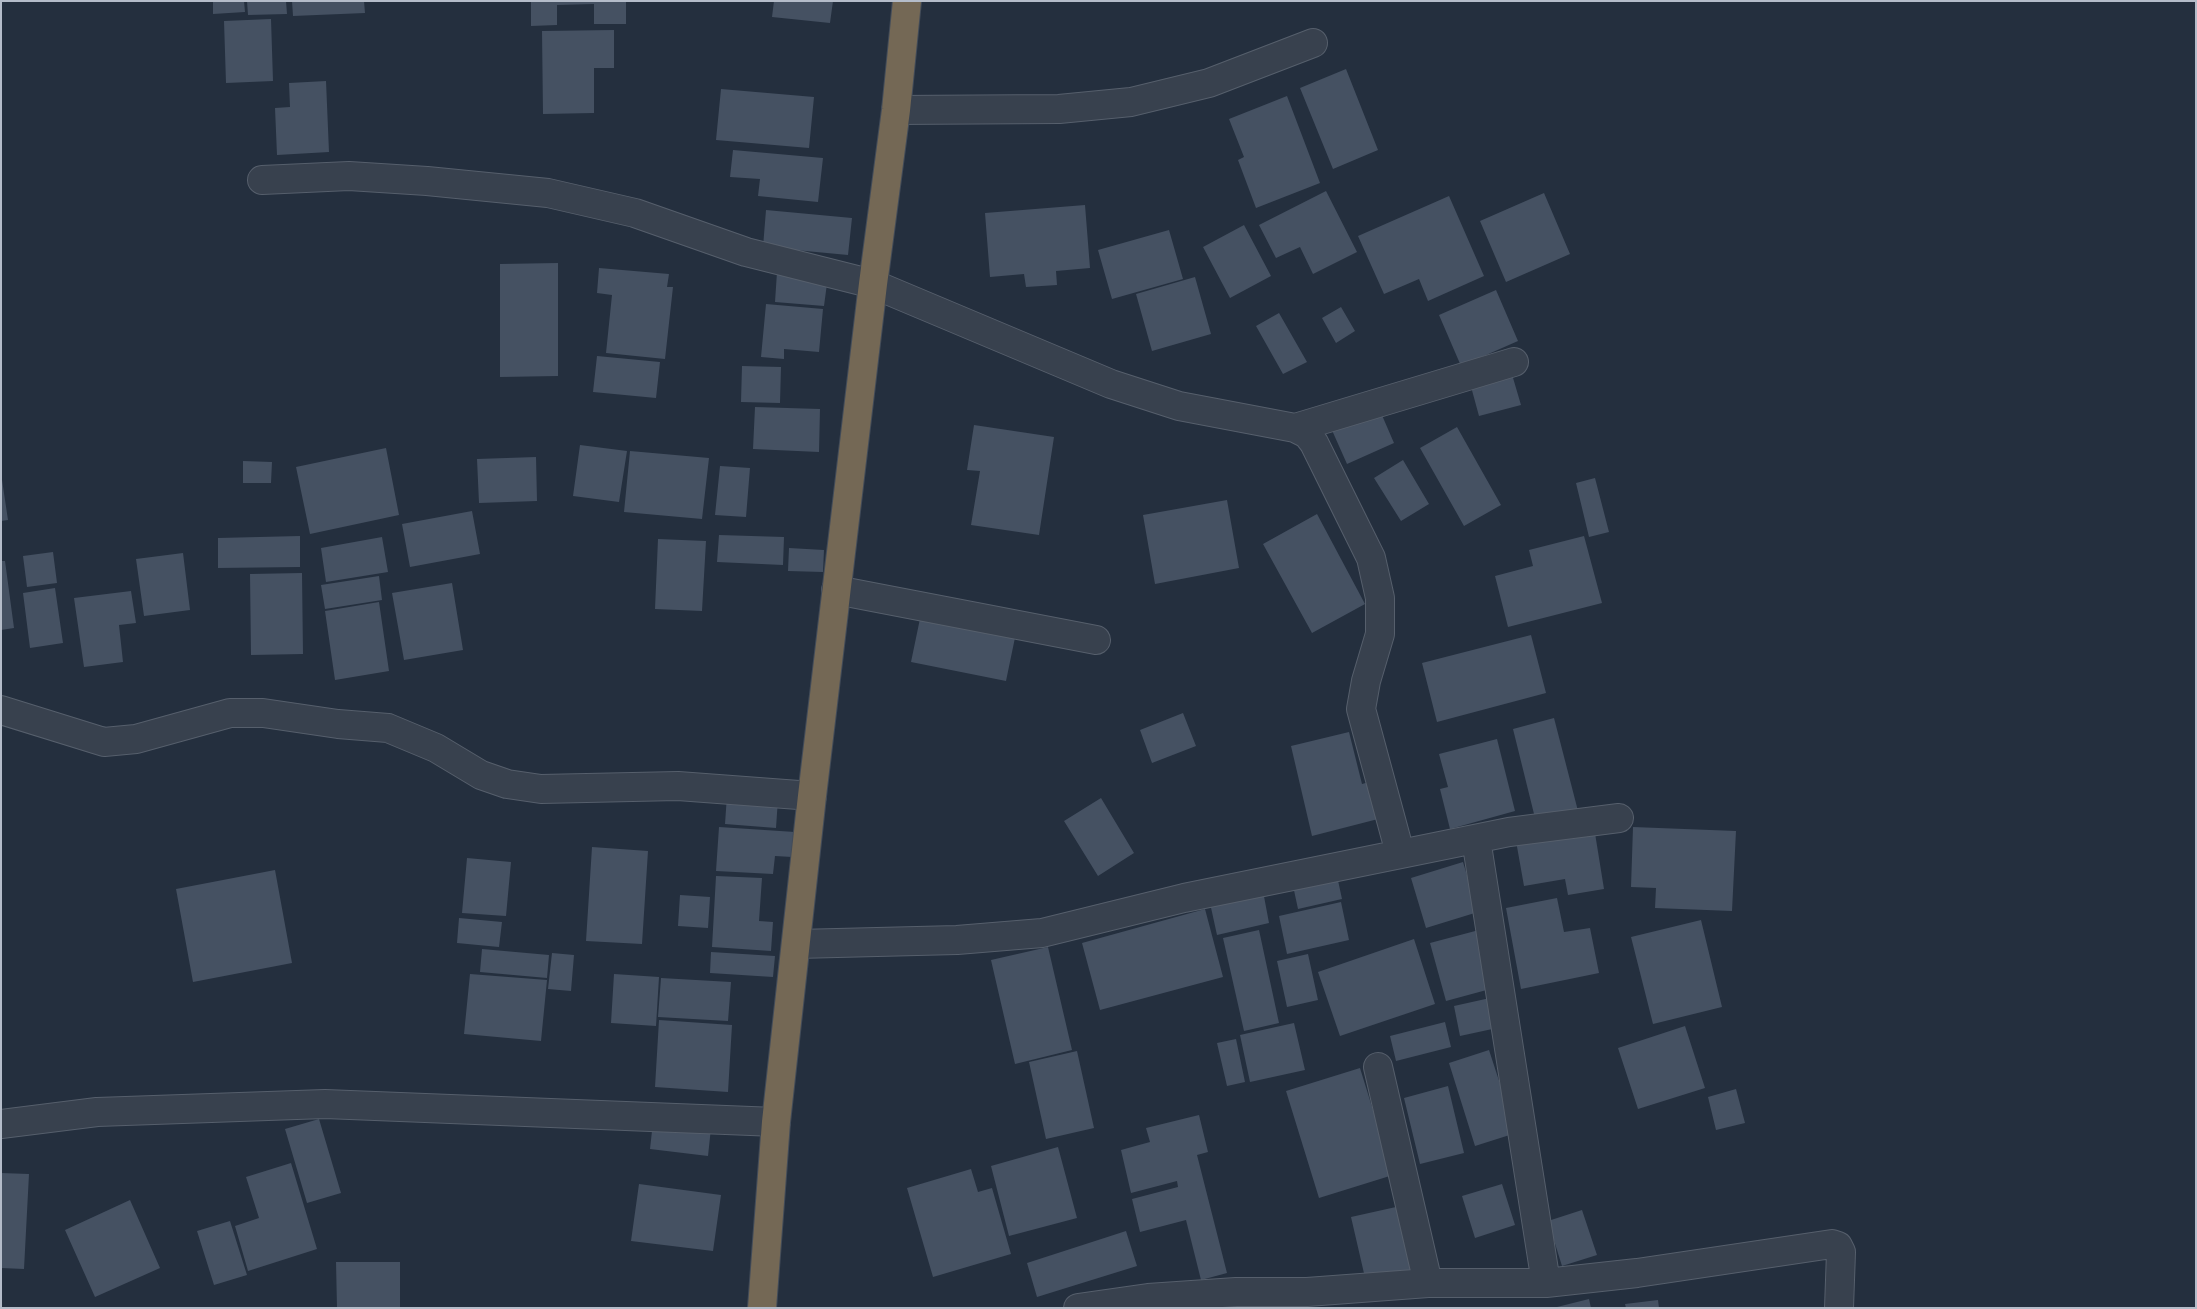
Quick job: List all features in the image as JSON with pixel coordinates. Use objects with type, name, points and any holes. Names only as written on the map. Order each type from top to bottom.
[{"type":"highway","points":[[762,1308],[776,1122],[812,796],[873,284],[896,110],[907,1]]},
{"type":"street","points":[[896,110],[1059,109],[1131,102],[1209,83],[1313,43]]},
{"type":"street","points":[[262,180],[349,176],[427,181],[548,193],[635,212],[746,252],[873,284],[1111,384],[1178,406],[1295,428],[1307,434],[1314,442],[1371,558],[1380,598],[1380,634],[1366,681],[1361,709],[1400,853]]},
{"type":"street","points":[[1295,428],[1514,362]]},
{"type":"street","points":[[836,590],[1096,640]]},
{"type":"street","points":[[1,710],[104,742],[136,739],[230,713],[263,713],[338,724],[388,728],[436,748],[481,775],[507,784],[541,789],[678,786],[812,796]]},
{"type":"street","points":[[797,944],[958,940],[1042,933],[1184,898],[1400,853],[1517,830],[1619,818]]},
{"type":"street","points":[[1476,839],[1546,1282]]},
{"type":"street","points":[[1378,1067],[1428,1284]]},
{"type":"street","points":[[1,1124],[97,1112],[325,1104],[776,1122]]},
{"type":"street","points":[[1078,1308],[1148,1298],[1236,1292],[1307,1300],[1428,1284],[1546,1282],[1637,1273],[1832,1244],[1838,1246],[1842,1252],[1839,1308]]},
{"type":"building","points":[[213,1],[244,1],[245,12],[213,14]]},
{"type":"building","points":[[247,1],[286,1],[287,14],[248,15]]},
{"type":"building","points":[[292,1],[364,1],[365,13],[293,16]]},
{"type":"building","points":[[531,1],[626,1],[626,24],[594,24],[594,4],[557,5],[557,25],[531,26]]},
{"type":"building","points":[[774,1],[833,1],[830,23],[772,17]]},
{"type":"building","points":[[271,19],[273,81],[226,83],[224,21]]},
{"type":"building","points":[[614,30],[614,68],[594,68],[594,113],[543,114],[542,31]]},
{"type":"building","points":[[1346,69],[1378,150],[1333,169],[1300,88]]},
{"type":"building","points":[[326,81],[329,152],[277,155],[275,108],[290,107],[289,83]]},
{"type":"building","points":[[721,89],[814,97],[809,148],[716,140]]},
{"type":"building","points":[[1287,96],[1320,183],[1256,208],[1238,160],[1244,157],[1229,119]]},
{"type":"building","points":[[733,150],[823,158],[818,202],[758,196],[760,179],[730,177]]},
{"type":"building","points":[[1326,191],[1357,252],[1313,274],[1300,247],[1276,258],[1259,225]]},
{"type":"building","points":[[1544,193],[1570,254],[1506,282],[1480,221]]},
{"type":"building","points":[[1449,196],[1484,276],[1428,301],[1419,279],[1384,294],[1358,236]]},
{"type":"building","points":[[1085,205],[1090,268],[1056,271],[1057,285],[1026,287],[1024,274],[990,277],[985,213]]},
{"type":"building","points":[[766,210],[852,218],[848,255],[763,247]]},
{"type":"building","points":[[1244,225],[1271,276],[1230,298],[1203,247]]},
{"type":"building","points":[[1169,230],[1183,279],[1112,299],[1098,250]]},
{"type":"building","points":[[558,263],[558,376],[500,377],[500,264]]},
{"type":"building","points":[[599,268],[669,274],[667,287],[673,287],[665,359],[606,353],[612,295],[597,293]]},
{"type":"building","points":[[777,272],[828,276],[824,306],[775,302]]},
{"type":"building","points":[[1195,277],[1211,334],[1152,351],[1136,294]]},
{"type":"building","points":[[1496,290],[1518,341],[1461,366],[1439,315]]},
{"type":"building","points":[[766,304],[823,309],[819,352],[784,349],[784,359],[761,357]]},
{"type":"building","points":[[1341,307],[1355,331],[1336,343],[1322,318]]},
{"type":"building","points":[[1279,313],[1307,362],[1283,374],[1256,326]]},
{"type":"building","points":[[597,356],[660,362],[656,398],[593,392]]},
{"type":"building","points":[[742,366],[781,367],[780,403],[741,402]]},
{"type":"building","points":[[1511,371],[1521,405],[1479,416],[1470,383]]},
{"type":"building","points":[[1378,406],[1394,443],[1347,464],[1331,428]]},
{"type":"building","points":[[755,407],[820,409],[819,452],[753,449]]},
{"type":"building","points":[[974,425],[1054,437],[1039,535],[971,525],[980,471],[967,470]]},
{"type":"building","points":[[1457,427],[1501,505],[1464,526],[1420,448]]},
{"type":"building","points":[[580,445],[627,451],[619,502],[573,496]]},
{"type":"building","points":[[386,448],[399,515],[310,534],[296,467]]},
{"type":"building","points":[[630,451],[709,458],[702,519],[624,512]]},
{"type":"building","points":[[536,457],[537,501],[479,503],[477,459]]},
{"type":"building","points":[[1403,460],[1429,504],[1401,521],[1374,478]]},
{"type":"building","points":[[243,461],[272,462],[271,483],[243,483]]},
{"type":"building","points":[[720,466],[750,468],[746,517],[715,515]]},
{"type":"building","points":[[1,473],[8,520],[1,521]]},
{"type":"building","points":[[1595,478],[1609,532],[1589,537],[1576,483]]},
{"type":"building","points":[[1227,500],[1239,568],[1155,584],[1143,515]]},
{"type":"building","points":[[472,511],[480,554],[410,567],[402,524]]},
{"type":"building","points":[[1317,514],[1365,604],[1312,633],[1263,544]]},
{"type":"building","points":[[719,535],[784,537],[783,565],[717,562]]},
{"type":"building","points":[[300,536],[300,567],[218,568],[218,538]]},
{"type":"building","points":[[1584,536],[1602,603],[1508,627],[1495,576],[1533,566],[1529,550]]},
{"type":"building","points":[[382,537],[388,572],[326,582],[321,548]]},
{"type":"building","points":[[658,539],[706,541],[702,611],[655,609]]},
{"type":"building","points":[[789,548],[824,550],[823,572],[788,571]]},
{"type":"building","points":[[53,552],[57,583],[27,587],[23,556]]},
{"type":"building","points":[[183,553],[190,610],[144,616],[136,559]]},
{"type":"building","points":[[1,561],[5,561],[14,628],[1,630]]},
{"type":"building","points":[[302,573],[303,654],[251,655],[250,574]]},
{"type":"building","points":[[379,576],[382,600],[325,609],[321,585]]},
{"type":"building","points":[[452,583],[463,650],[404,660],[392,593]]},
{"type":"building","points":[[55,588],[63,643],[30,648],[23,593]]},
{"type":"building","points":[[131,591],[136,623],[119,625],[123,662],[84,667],[74,598]]},
{"type":"building","points":[[379,602],[389,671],[335,680],[325,611]]},
{"type":"building","points":[[922,609],[1017,628],[1006,681],[911,662]]},
{"type":"building","points":[[1531,635],[1546,693],[1437,722],[1422,663]]},
{"type":"building","points":[[1183,713],[1196,746],[1152,763],[1140,730]]},
{"type":"building","points":[[1554,718],[1578,811],[1536,822],[1513,729]]},
{"type":"building","points":[[1349,732],[1362,784],[1373,781],[1382,818],[1312,836],[1291,746]]},
{"type":"building","points":[[1497,739],[1515,811],[1450,829],[1440,789],[1448,787],[1439,754]]},
{"type":"building","points":[[727,795],[778,799],[776,828],[725,824]]},
{"type":"building","points":[[1101,798],[1134,853],[1098,876],[1064,821]]},
{"type":"building","points":[[719,827],[795,832],[792,857],[775,856],[773,874],[716,871]]},
{"type":"building","points":[[1594,827],[1604,889],[1568,895],[1565,879],[1524,886],[1516,841]]},
{"type":"building","points":[[1633,827],[1736,831],[1732,911],[1655,908],[1656,888],[1631,887]]},
{"type":"building","points":[[592,847],[648,851],[642,944],[586,941]]},
{"type":"building","points":[[467,858],[511,862],[506,916],[462,913]]},
{"type":"building","points":[[1463,862],[1478,912],[1426,928],[1411,878]]},
{"type":"building","points":[[275,870],[292,963],[193,982],[176,889]]},
{"type":"building","points":[[1336,871],[1342,899],[1298,909],[1292,881]]},
{"type":"building","points":[[716,876],[762,878],[759,921],[773,922],[771,951],[712,947]]},
{"type":"building","points":[[1263,891],[1269,923],[1217,935],[1210,903]]},
{"type":"building","points":[[680,895],[710,897],[708,928],[678,926]]},
{"type":"building","points":[[1557,898],[1564,932],[1590,928],[1599,973],[1521,989],[1506,908]]},
{"type":"building","points":[[1341,902],[1349,940],[1287,954],[1279,916]]},
{"type":"building","points":[[1205,909],[1223,977],[1100,1010],[1082,943]]},
{"type":"building","points":[[459,918],[502,922],[499,947],[457,943]]},
{"type":"building","points":[[1701,920],[1722,1007],[1653,1024],[1631,937]]},
{"type":"building","points":[[1259,930],[1279,1023],[1244,1031],[1223,938]]},
{"type":"building","points":[[1479,930],[1494,988],[1446,1001],[1430,943]]},
{"type":"building","points":[[1414,939],[1435,1004],[1340,1036],[1318,972]]},
{"type":"building","points":[[1048,947],[1072,1050],[1015,1064],[991,960]]},
{"type":"building","points":[[482,949],[549,955],[547,978],[480,972]]},
{"type":"building","points":[[711,952],[775,956],[773,977],[710,973]]},
{"type":"building","points":[[552,953],[574,955],[571,991],[548,989]]},
{"type":"building","points":[[1308,954],[1318,1000],[1287,1007],[1277,961]]},
{"type":"building","points":[[470,974],[547,980],[541,1041],[464,1034]]},
{"type":"building","points":[[614,974],[659,977],[656,1026],[611,1023]]},
{"type":"building","points":[[661,978],[731,982],[728,1021],[658,1017]]},
{"type":"building","points":[[1490,998],[1497,1028],[1460,1036],[1454,1006]]},
{"type":"building","points":[[659,1020],[732,1025],[728,1092],[655,1087]]},
{"type":"building","points":[[1445,1022],[1451,1047],[1396,1061],[1390,1036]]},
{"type":"building","points":[[1294,1023],[1305,1070],[1250,1082],[1240,1035]]},
{"type":"building","points":[[1685,1026],[1705,1088],[1638,1109],[1618,1048]]},
{"type":"building","points":[[1236,1039],[1245,1082],[1227,1086],[1217,1043]]},
{"type":"building","points":[[1489,1050],[1516,1133],[1475,1146],[1449,1063]]},
{"type":"building","points":[[1077,1051],[1094,1128],[1046,1139],[1029,1062]]},
{"type":"building","points":[[1360,1068],[1393,1175],[1319,1198],[1286,1091]]},
{"type":"building","points":[[1448,1086],[1464,1153],[1420,1164],[1404,1098]]},
{"type":"building","points":[[1736,1089],[1745,1123],[1716,1130],[1708,1097]]},
{"type":"building","points":[[1199,1115],[1208,1152],[1197,1155],[1227,1273],[1201,1280],[1186,1220],[1140,1232],[1132,1199],[1178,1187],[1177,1181],[1131,1193],[1121,1150],[1150,1142],[1146,1128]]},
{"type":"building","points":[[319,1119],[341,1193],[307,1203],[285,1129]]},
{"type":"building","points":[[653,1122],[711,1128],[708,1156],[650,1149]]},
{"type":"building","points":[[1058,1147],[1077,1218],[1009,1236],[991,1166]]},
{"type":"building","points":[[291,1163],[317,1249],[248,1271],[235,1226],[259,1218],[246,1177]]},
{"type":"building","points":[[971,1169],[978,1192],[992,1188],[1011,1254],[933,1277],[907,1188]]},
{"type":"building","points":[[1,1173],[29,1174],[24,1269],[1,1268]]},
{"type":"building","points":[[639,1184],[721,1195],[713,1251],[631,1241]]},
{"type":"building","points":[[1502,1184],[1515,1225],[1475,1238],[1462,1196]]},
{"type":"building","points":[[130,1200],[160,1268],[95,1297],[65,1230]]},
{"type":"building","points":[[1405,1205],[1420,1270],[1366,1282],[1351,1217]]},
{"type":"building","points":[[1582,1210],[1597,1255],[1562,1266],[1548,1221]]},
{"type":"building","points":[[230,1221],[247,1275],[214,1285],[197,1231]]},
{"type":"building","points":[[1126,1231],[1137,1266],[1037,1297],[1027,1263]]},
{"type":"building","points":[[336,1262],[400,1262],[400,1308],[337,1308]]},
{"type":"building","points":[[1589,1299],[1591,1308],[1557,1308],[1557,1307]]},
{"type":"building","points":[[1658,1300],[1659,1308],[1626,1308],[1625,1304]]},
{"type":"building","points":[[1295,1302],[1295,1308],[1245,1308],[1245,1305]]}]
